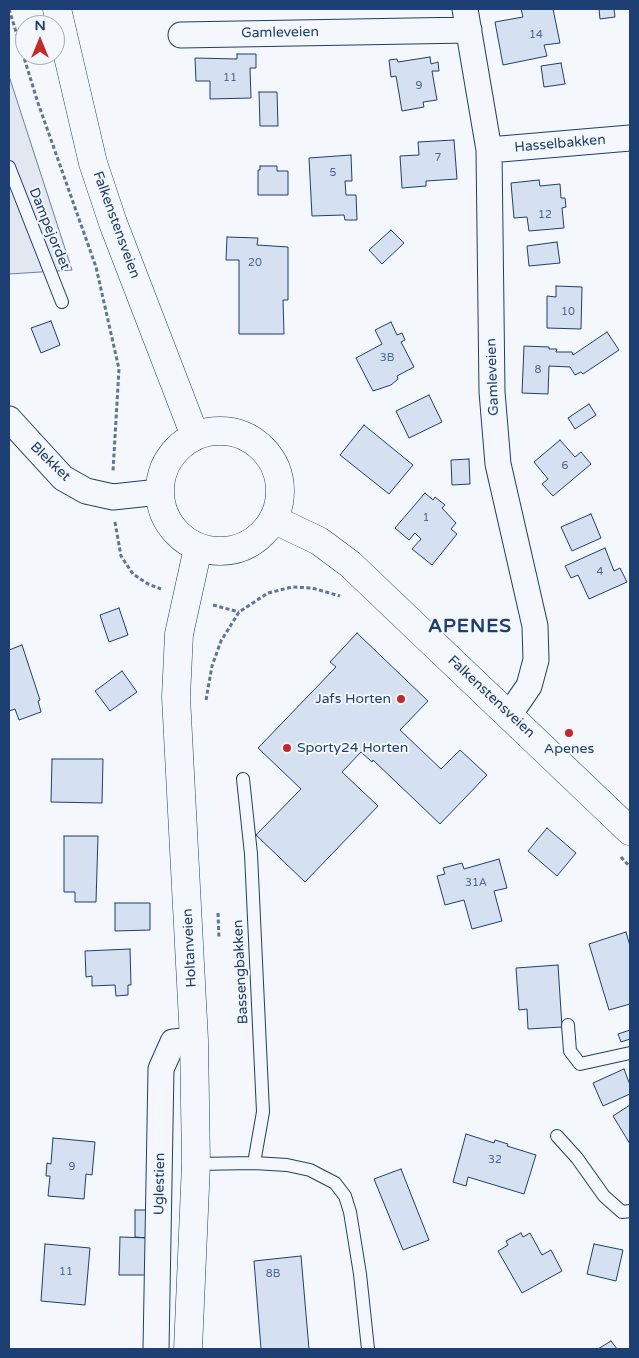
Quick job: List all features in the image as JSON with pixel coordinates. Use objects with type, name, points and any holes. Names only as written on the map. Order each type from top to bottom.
[{"type":"main road","name":"Falkenstensveien","points":[[57,9],[93,163],[113,222],[195,436]]},
{"type":"main road","points":[[214,431],[232,432],[250,438],[264,450],[275,465],[280,484],[279,502],[273,519],[263,534],[249,544],[233,550],[216,552],[198,548],[178,535],[164,516],[159,492],[161,474],[168,458],[180,445],[195,436],[214,431]]},
{"type":"main road","name":"Falkenstensveien","points":[[273,519],[319,541],[350,564],[509,715],[623,842]]},
{"type":"main road","name":"Holtanveien","points":[[188,1349],[196,1164],[194,1040],[176,697],[179,634],[198,548]]},
{"type":"street","name":"Gamleveien","points":[[181,35],[467,19],[489,150],[492,392],[498,464],[535,626],[536,660],[530,686],[509,715]]},
{"type":"street","name":"Hasselbakken","points":[[489,150],[630,138]]},
{"type":"street","name":"Blekket","points":[[9,419],[63,478],[86,491],[113,497],[159,492]]},
{"type":"street","name":"Uglestien","points":[[156,1349],[161,1069],[173,1042],[194,1040]]},
{"type":"lane","name":"Dampejordet","points":[[9,167],[62,302]]},
{"type":"lane","name":"Bassengbakken","points":[[243,779],[251,854],[263,1112],[254,1163]]},
{"type":"lane","points":[[568,1025],[570,1051],[580,1064],[630,1053]]},
{"type":"lane","points":[[557,1136],[577,1158],[604,1196],[622,1212],[630,1211]]},
{"type":"lane","points":[[196,1164],[254,1163],[286,1165],[310,1170],[335,1183],[345,1196],[350,1212],[360,1274],[368,1349]]},
{"type":"path","points":[[9,9],[38,103],[96,267],[119,369],[113,458],[113,497],[116,537],[121,556],[133,574],[148,584],[239,612]]},
{"type":"path","points":[[205,706],[212,666],[222,641],[239,612],[268,593],[292,588],[312,588],[334,593],[346,599]]},
{"type":"path","points":[[623,842],[630,867]]},
{"type":"path","points":[[217,906],[219,945]]},
{"type":"shaded area","points":[[9,76],[72,270],[9,274]]},
{"type":"building","points":[[521,9],[553,9],[560,43],[544,45],[547,56],[503,65],[495,22],[523,17]]},
{"type":"building","points":[[599,9],[614,9],[615,17],[600,19]]},
{"type":"building","points":[[237,54],[256,54],[256,68],[250,68],[251,98],[210,99],[210,81],[196,81],[195,58],[237,59]]},
{"type":"building","points":[[430,57],[431,64],[438,62],[439,71],[432,71],[437,100],[423,102],[424,107],[402,111],[396,76],[391,77],[389,60],[397,59],[398,62]]},
{"type":"building","points":[[561,63],[565,84],[544,87],[541,66]]},
{"type":"building","points":[[259,92],[277,92],[278,126],[260,126]]},
{"type":"building","points":[[454,140],[457,179],[426,181],[426,186],[402,188],[400,156],[419,155],[418,142]]},
{"type":"building","points":[[351,155],[352,181],[345,181],[346,195],[356,195],[357,220],[345,220],[344,215],[312,216],[309,158]]},
{"type":"building","points":[[260,166],[277,166],[277,171],[288,171],[288,195],[258,195],[258,170],[260,170]]},
{"type":"building","points":[[539,180],[540,186],[560,184],[561,198],[565,198],[566,207],[562,208],[564,228],[529,231],[527,217],[514,218],[511,183]]},
{"type":"building","points":[[391,230],[404,243],[382,264],[369,250]]},
{"type":"building","points":[[227,237],[258,238],[257,245],[288,247],[288,300],[283,300],[284,334],[239,334],[239,260],[226,260]]},
{"type":"building","points":[[557,242],[560,263],[529,266],[527,246]]},
{"type":"building","points":[[556,286],[582,287],[581,329],[547,328],[547,296],[556,297]]},
{"type":"building","points":[[51,321],[60,345],[41,353],[31,328]]},
{"type":"building","points":[[391,322],[397,335],[402,333],[405,340],[401,342],[414,367],[397,376],[398,379],[391,385],[373,391],[356,358],[382,344],[375,330]]},
{"type":"building","points":[[607,332],[619,350],[583,374],[581,372],[575,375],[570,367],[549,366],[548,394],[522,393],[524,346],[549,347],[549,349],[557,349],[556,352],[572,352],[573,355]]},
{"type":"building","points":[[429,395],[442,422],[409,438],[396,411]]},
{"type":"building","points":[[589,404],[596,415],[575,429],[568,418]]},
{"type":"building","points":[[364,425],[413,465],[389,494],[340,455]]},
{"type":"building","points":[[560,440],[575,457],[581,452],[591,464],[553,496],[542,484],[548,479],[534,462]]},
{"type":"building","points":[[469,459],[470,484],[452,485],[451,460]]},
{"type":"building","points":[[425,493],[433,500],[435,497],[445,505],[442,508],[456,523],[451,529],[457,534],[432,565],[412,549],[421,539],[415,533],[409,540],[395,528]]},
{"type":"building","points":[[591,514],[601,538],[572,551],[561,527]]},
{"type":"building","points":[[605,548],[614,571],[620,568],[627,582],[589,599],[578,575],[571,578],[565,566]]},
{"type":"building","points":[[119,608],[128,635],[109,642],[100,615]]},
{"type":"building","points":[[357,633],[428,701],[400,730],[441,769],[460,750],[487,775],[440,824],[373,760],[372,762],[361,752],[342,772],[378,806],[305,882],[256,835],[301,789],[258,748],[336,667],[330,662]]},
{"type":"building","points":[[22,645],[40,700],[38,701],[41,712],[19,720],[15,709],[9,711],[9,650]]},
{"type":"building","points":[[122,671],[137,692],[110,711],[95,691]]},
{"type":"building","points":[[52,759],[103,759],[102,803],[51,802]]},
{"type":"building","points":[[547,828],[576,853],[557,876],[528,851]]},
{"type":"building","points":[[64,836],[98,836],[96,902],[75,902],[75,892],[64,892]]},
{"type":"building","points":[[499,859],[507,888],[494,891],[502,921],[472,929],[464,900],[445,905],[437,876],[445,874],[443,868],[462,863],[464,869]]},
{"type":"building","points":[[115,903],[150,903],[150,930],[115,931]]},
{"type":"building","points":[[626,932],[630,946],[630,1004],[609,1010],[589,944]]},
{"type":"building","points":[[130,949],[131,985],[128,985],[128,995],[116,996],[115,985],[92,986],[92,976],[86,977],[85,951]]},
{"type":"building","points":[[558,965],[562,1027],[528,1029],[527,1009],[519,1010],[516,968]]},
{"type":"building","points":[[630,1030],[630,1039],[621,1042],[618,1034]]},
{"type":"building","points":[[624,1069],[630,1085],[630,1094],[603,1106],[593,1083]]},
{"type":"building","points":[[630,1105],[630,1144],[613,1116]]},
{"type":"building","points":[[466,1134],[494,1143],[495,1140],[508,1144],[507,1146],[536,1155],[524,1194],[468,1177],[466,1186],[453,1182]]},
{"type":"building","points":[[53,1138],[95,1142],[92,1175],[86,1174],[84,1199],[48,1196],[50,1176],[46,1176],[47,1163],[51,1164]]},
{"type":"building","points":[[401,1169],[429,1240],[403,1250],[374,1179]]},
{"type":"building","points":[[135,1210],[148,1210],[148,1238],[135,1237]]},
{"type":"building","points":[[521,1233],[523,1237],[530,1233],[542,1255],[551,1250],[562,1271],[522,1293],[498,1251],[508,1245],[506,1241]]},
{"type":"building","points":[[120,1237],[150,1238],[149,1275],[119,1275]]},
{"type":"building","points":[[45,1244],[90,1248],[85,1305],[41,1301]]},
{"type":"building","points":[[594,1244],[623,1250],[616,1281],[587,1274]]},
{"type":"building","points":[[301,1256],[309,1349],[261,1349],[254,1261]]},
{"type":"building","points":[[611,1341],[617,1349],[598,1349]]},
{"type":"place","name":"Jafs Horten","points":[[401,699]]},
{"type":"place","name":"Apenes","points":[[569,733]]},
{"type":"place","name":"Sporty24 Horten","points":[[287,748]]},
{"type":"district","name":"APENES","points":[[470,627]]}]
